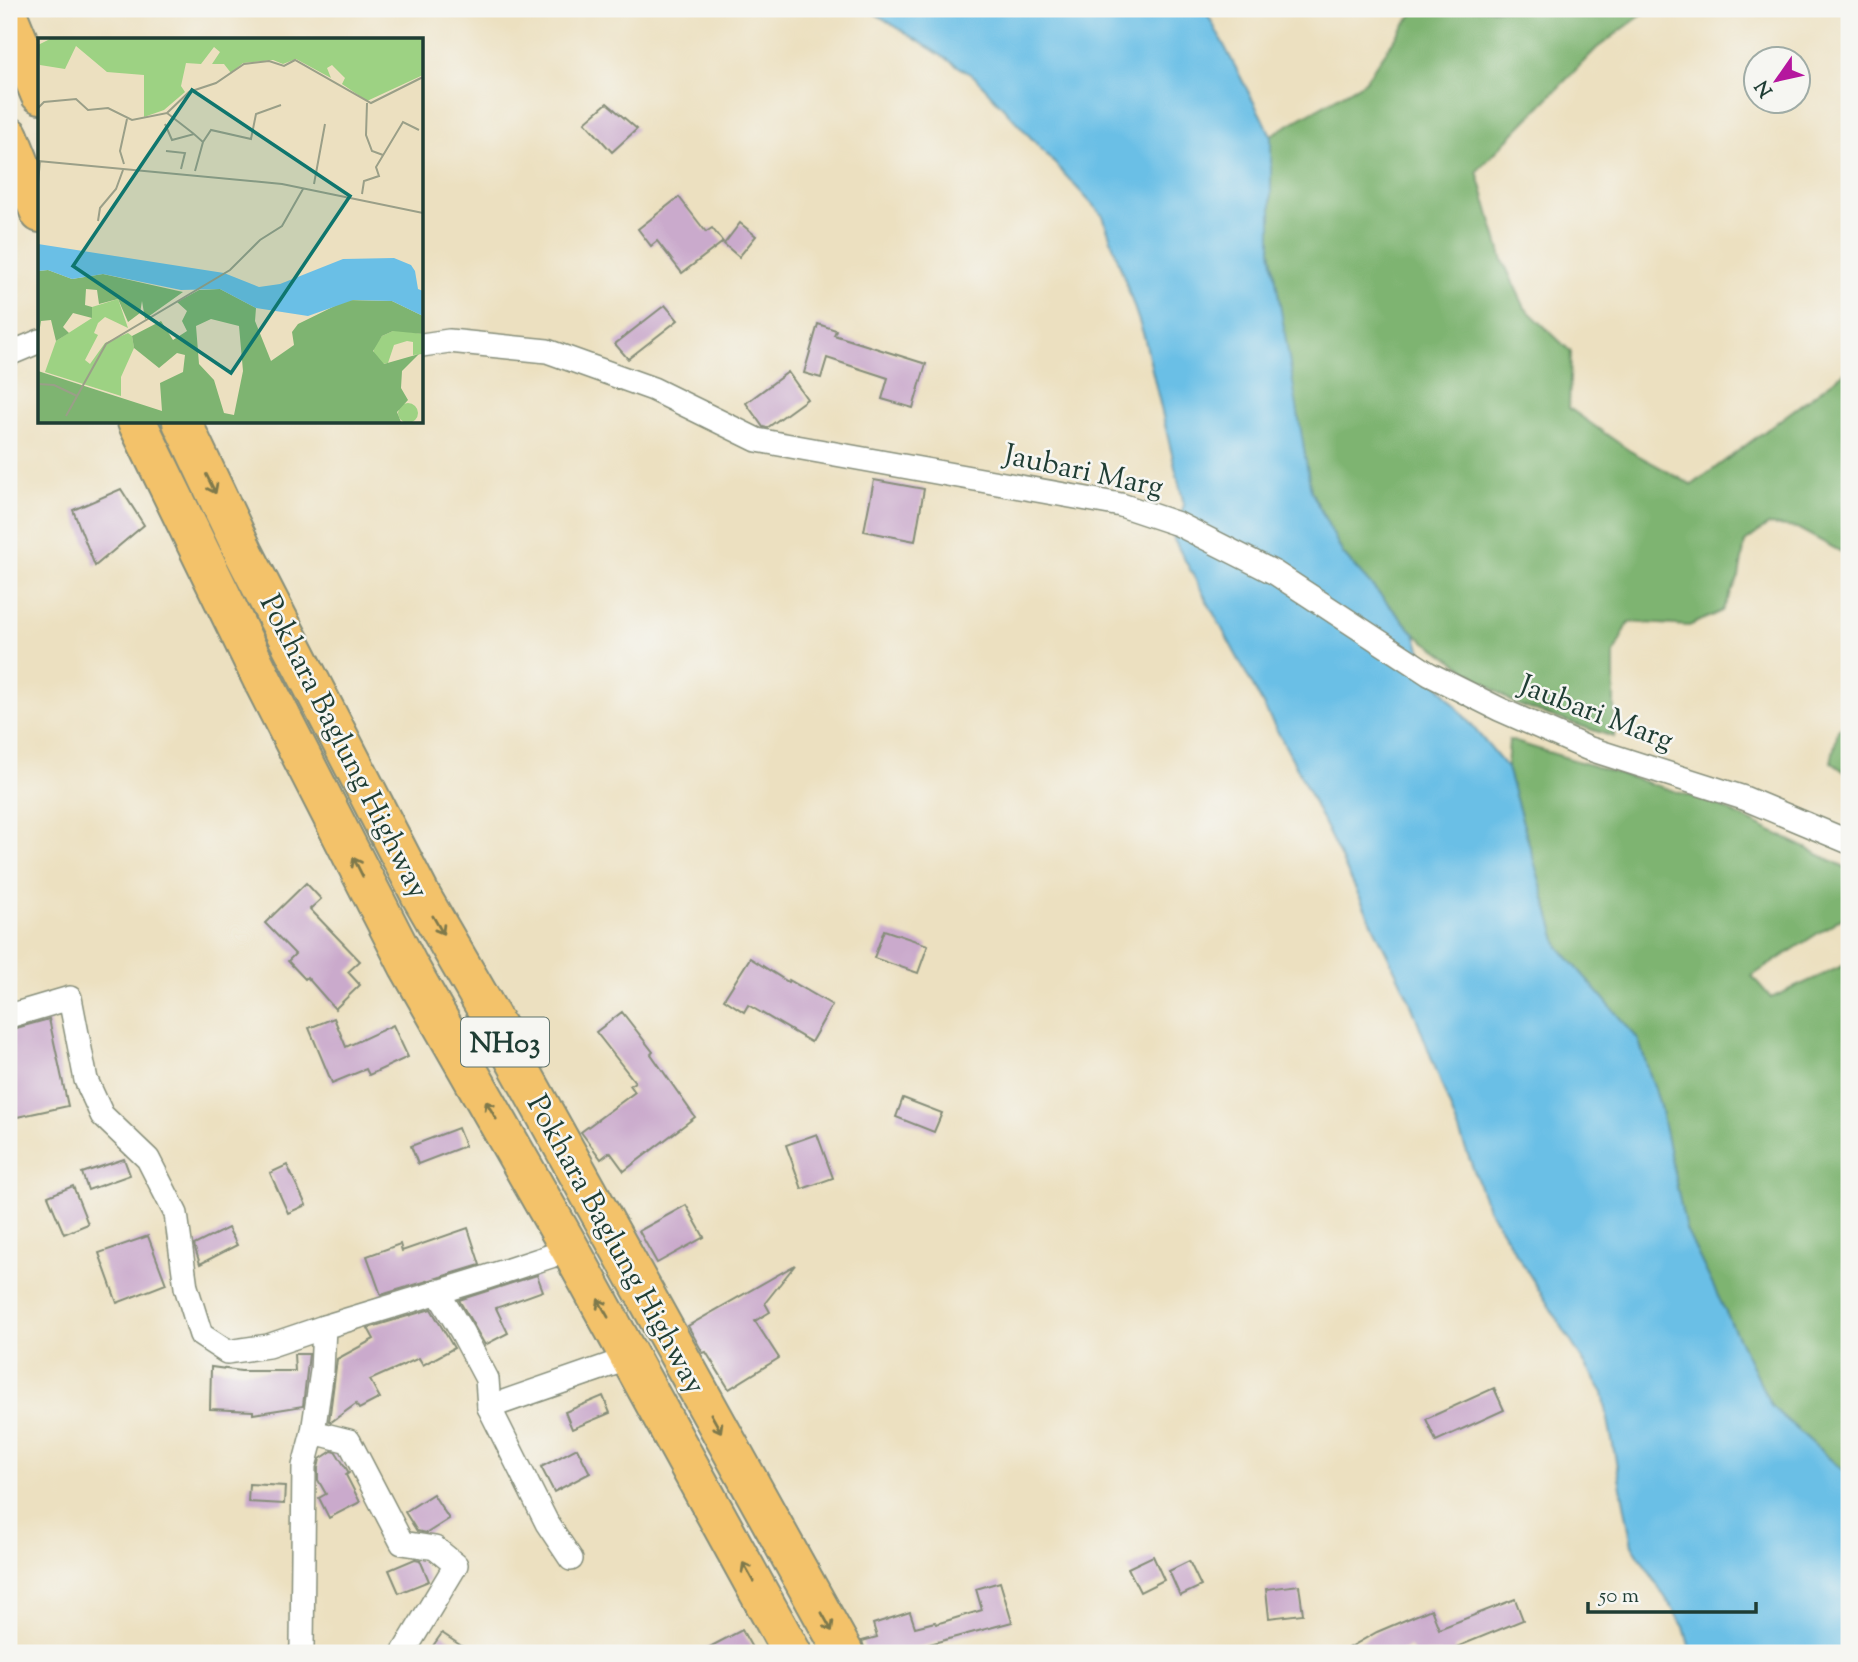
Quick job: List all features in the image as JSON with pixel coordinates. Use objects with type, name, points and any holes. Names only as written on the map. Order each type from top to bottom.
[{"type":"highway","points":[[9,18],[38,89]]},
{"type":"highway","points":[[9,136],[38,208]]},
{"type":"highway","name":"Pokhara Baglung Highway","points":[[138,424],[262,679],[408,965],[569,1247],[792,1653]]},
{"type":"highway","name":"Pokhara Baglung Highway","points":[[183,424],[245,555],[421,896],[494,1022],[844,1653]]},
{"type":"street","name":"Jaubari Marg","points":[[424,345],[449,341],[547,351],[653,389],[757,440],[1121,505],[1178,524],[1275,573],[1429,674],[1499,709],[1587,748],[1744,798],[1849,842]]},
{"type":"street","points":[[9,354],[38,342]]},
{"type":"street","points":[[9,1016],[70,998],[86,1080],[102,1115],[148,1159],[176,1214],[186,1287],[201,1335],[227,1352],[268,1346],[551,1256],[569,1247]]},
{"type":"street","points":[[437,1291],[486,1379],[489,1407],[547,1522],[571,1559]]},
{"type":"street","points":[[300,1653],[304,1466],[313,1432],[322,1371],[324,1327]]},
{"type":"street","points":[[489,1407],[630,1358]]},
{"type":"street","points":[[313,1432],[349,1441],[402,1543],[435,1548],[456,1565],[403,1653]]},
{"type":"green space","points":[[1416,9],[1650,9],[1597,48],[1477,171],[1503,261],[1525,308],[1571,352],[1569,408],[1630,451],[1692,485],[1849,369],[1849,556],[1797,528],[1768,525],[1745,542],[1739,577],[1722,611],[1689,626],[1629,622],[1614,653],[1614,737],[1515,704],[1415,634],[1343,554],[1311,491],[1271,250],[1271,135],[1364,82]]},
{"type":"green space","points":[[1849,722],[1849,775],[1831,762],[1838,730]]},
{"type":"green space","points":[[1509,740],[1713,803],[1849,869],[1849,913],[1752,976],[1771,998],[1849,963],[1849,1476],[1771,1406],[1686,1230],[1659,1102],[1638,1039],[1559,947],[1507,768]]},
{"type":"water","points":[[868,9],[1205,9],[1271,135],[1271,250],[1311,491],[1343,554],[1415,634],[1429,674],[1507,768],[1559,947],[1638,1039],[1659,1102],[1686,1230],[1771,1406],[1849,1476],[1849,1653],[1691,1653],[1684,1627],[1632,1545],[1603,1393],[1488,1208],[1410,1001],[1295,764],[1173,538],[1184,505],[1144,336],[1103,216],[975,77]]},
{"type":"building","points":[[607,103],[637,129],[612,152],[585,122]]},
{"type":"building","points":[[679,197],[706,232],[712,228],[723,242],[682,273],[657,241],[651,246],[638,229]]},
{"type":"building","points":[[740,223],[756,236],[739,257],[724,244]]},
{"type":"building","points":[[665,305],[678,320],[628,359],[615,344]]},
{"type":"building","points":[[818,324],[836,330],[834,335],[926,364],[913,408],[882,399],[888,378],[827,358],[821,378],[804,373]]},
{"type":"building","points":[[788,372],[807,399],[767,428],[763,427],[746,403]]},
{"type":"building","points":[[874,480],[924,489],[915,541],[864,531]]},
{"type":"building","points":[[121,489],[144,525],[95,566],[73,510]]},
{"type":"building","points":[[306,883],[321,899],[310,909],[360,961],[348,972],[360,985],[335,1009],[307,977],[305,979],[288,961],[295,954],[265,923]]},
{"type":"building","points":[[884,930],[928,945],[918,973],[874,958]]},
{"type":"building","points":[[750,958],[832,1005],[811,1042],[748,1005],[744,1012],[724,999]]},
{"type":"building","points":[[622,1012],[653,1052],[651,1054],[695,1117],[624,1171],[610,1152],[601,1159],[581,1132],[635,1092],[630,1085],[635,1082],[596,1032]]},
{"type":"building","points":[[334,1018],[346,1047],[393,1025],[408,1057],[369,1075],[366,1069],[332,1083],[309,1028]]},
{"type":"building","points":[[49,1019],[68,1106],[17,1117],[9,1080],[9,1030]]},
{"type":"building","points":[[903,1098],[942,1113],[934,1132],[896,1117]]},
{"type":"building","points":[[458,1128],[465,1146],[418,1164],[411,1146]]},
{"type":"building","points":[[817,1134],[833,1178],[802,1189],[786,1145]]},
{"type":"building","points":[[124,1159],[130,1175],[88,1190],[82,1173]]},
{"type":"building","points":[[287,1165],[306,1205],[288,1213],[270,1173]]},
{"type":"building","points":[[73,1186],[88,1224],[64,1234],[48,1196]]},
{"type":"building","points":[[686,1205],[704,1237],[657,1263],[639,1231]]},
{"type":"building","points":[[228,1228],[237,1245],[200,1264],[194,1245]]},
{"type":"building","points":[[468,1228],[480,1265],[381,1295],[367,1256],[400,1244],[402,1251]]},
{"type":"building","points":[[148,1236],[166,1284],[117,1303],[99,1253]]},
{"type":"building","points":[[795,1265],[765,1303],[770,1312],[755,1321],[779,1358],[729,1389],[706,1352],[703,1353],[688,1326]]},
{"type":"building","points":[[537,1275],[543,1291],[496,1308],[508,1333],[485,1345],[459,1300]]},
{"type":"building","points":[[431,1309],[454,1348],[423,1365],[419,1358],[370,1380],[380,1398],[359,1409],[356,1404],[329,1421],[337,1359],[374,1339],[368,1328]]},
{"type":"building","points":[[294,1354],[309,1354],[303,1406],[253,1414],[253,1411],[210,1409],[211,1367],[241,1371],[295,1371]]},
{"type":"building","points":[[1494,1388],[1504,1410],[1436,1441],[1426,1419]]},
{"type":"building","points":[[603,1396],[610,1413],[572,1429],[565,1412]]},
{"type":"building","points":[[577,1448],[590,1473],[554,1492],[541,1467]]},
{"type":"building","points":[[332,1451],[336,1452],[349,1473],[346,1475],[360,1502],[329,1518],[319,1498],[326,1494],[318,1480],[318,1468],[320,1459]]},
{"type":"building","points":[[249,1484],[285,1486],[284,1504],[248,1502]]},
{"type":"building","points":[[433,1494],[449,1519],[427,1533],[417,1531],[405,1512]]},
{"type":"building","points":[[1153,1556],[1164,1580],[1140,1592],[1128,1568]]},
{"type":"building","points":[[415,1559],[420,1560],[429,1581],[399,1593],[389,1570]]},
{"type":"building","points":[[1189,1561],[1201,1586],[1180,1596],[1169,1571]]},
{"type":"building","points":[[1000,1582],[1012,1622],[896,1653],[866,1653],[862,1641],[877,1637],[873,1624],[910,1612],[915,1627],[935,1622],[936,1624],[982,1610],[976,1589]]},
{"type":"building","points":[[1299,1585],[1303,1614],[1269,1618],[1266,1589]]},
{"type":"building","points":[[1515,1599],[1523,1620],[1454,1648],[1456,1653],[1413,1653],[1410,1647],[1395,1653],[1340,1653],[1377,1632],[1431,1609],[1439,1629]]},
{"type":"building","points":[[742,1630],[755,1653],[698,1653]]},
{"type":"building","points":[[442,1633],[472,1653],[428,1653]]}]
